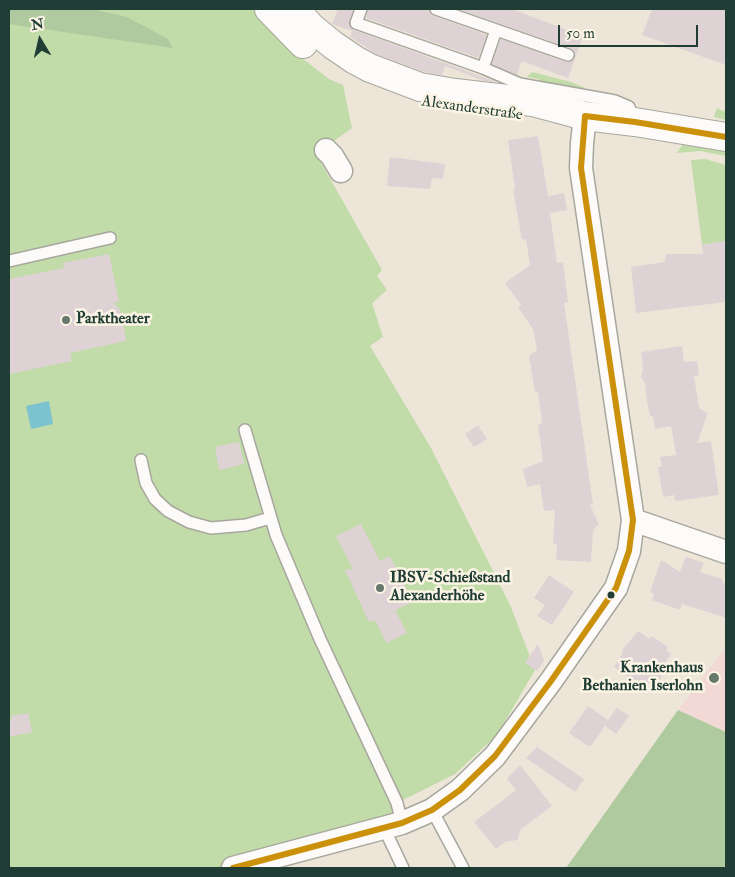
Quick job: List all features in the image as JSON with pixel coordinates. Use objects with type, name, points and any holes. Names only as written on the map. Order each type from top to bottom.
[{"type":"street","name":"Alexanderstraße","points":[[269,9],[300,41],[320,58],[360,82],[385,91],[416,101],[452,109],[531,118],[585,116]]},
{"type":"street","name":"Alexanderstraße","points":[[295,9],[311,26],[340,50],[370,68],[420,87],[533,102],[585,116],[726,137]]},
{"type":"street","points":[[233,868],[393,825],[432,810],[460,790],[495,756],[551,681],[616,588],[629,551],[633,520],[582,168],[585,116]]},
{"type":"street","points":[[326,150],[341,171]]},
{"type":"street","points":[[633,520],[726,552]]},
{"type":"lane","points":[[361,9],[356,23],[483,68],[520,84],[615,102],[629,107],[635,122]]},
{"type":"lane","points":[[436,9],[568,55]]},
{"type":"lane","points":[[483,68],[496,30]]},
{"type":"lane","points":[[9,261],[110,238]]},
{"type":"lane","points":[[245,430],[270,518],[320,639],[397,803],[393,825],[403,868]]},
{"type":"lane","points":[[141,460],[146,483],[156,499],[168,511],[189,522],[211,528],[246,525],[270,518]]},
{"type":"lane","points":[[432,810],[463,868]]},
{"type":"shaded area","name":"Krankenhaus Bethanien Iserlohn","points":[[726,647],[726,732],[678,710]]},
{"type":"green space","points":[[9,9],[253,9],[284,44],[329,79],[343,85],[352,128],[316,154],[382,270],[377,276],[387,290],[372,303],[383,337],[370,346],[431,448],[511,607],[535,670],[497,735],[455,774],[397,803],[398,819],[216,868],[9,868]]},
{"type":"green space","points":[[9,9],[92,9],[127,17],[168,39],[173,48],[9,24]]},
{"type":"green space","points":[[532,72],[586,88],[560,88],[540,83],[539,79],[527,77]]},
{"type":"green space","points":[[717,108],[723,111],[726,110],[726,120],[714,117]]},
{"type":"green space","points":[[683,144],[726,151],[726,156],[700,151],[677,153]]},
{"type":"green space","points":[[705,159],[726,165],[726,241],[702,245],[691,160]]},
{"type":"green space","points":[[678,710],[726,732],[726,868],[566,868]]},
{"type":"water","points":[[49,401],[53,424],[31,429],[26,406]]},
{"type":"building","points":[[338,9],[353,9],[349,24],[354,30],[497,82],[484,81],[445,66],[442,75],[424,72],[376,54],[350,37],[352,31],[332,24]]},
{"type":"building","points":[[368,9],[429,9],[430,13],[434,16],[487,35],[478,58],[366,18]]},
{"type":"building","points":[[458,9],[512,9],[583,36],[568,78],[522,61],[517,75],[492,64],[501,39],[566,62],[572,61],[575,54],[570,48]]},
{"type":"building","points":[[652,9],[726,9],[726,65],[642,35]]},
{"type":"building","points":[[538,136],[548,196],[564,193],[567,210],[550,213],[557,263],[563,262],[568,302],[564,303],[593,504],[590,505],[599,524],[593,530],[591,562],[556,560],[557,545],[553,543],[555,510],[544,511],[540,484],[527,487],[523,469],[543,461],[538,425],[542,423],[538,392],[535,392],[529,356],[537,350],[533,329],[518,307],[521,305],[505,283],[530,265],[526,239],[522,240],[513,189],[515,189],[508,140]]},
{"type":"building","points":[[390,157],[445,164],[443,179],[432,178],[430,189],[387,186]]},
{"type":"building","points":[[726,241],[726,302],[636,313],[631,267],[665,262],[666,254],[703,254],[702,245]]},
{"type":"building","name":"Parktheater","points":[[109,254],[119,302],[114,303],[121,311],[126,341],[70,353],[72,361],[9,374],[9,279],[64,268],[63,263]]},
{"type":"building","points":[[682,346],[684,362],[697,361],[699,376],[694,376],[699,408],[708,413],[697,443],[711,441],[719,495],[675,501],[674,495],[663,497],[658,467],[662,467],[660,457],[676,455],[671,426],[655,429],[653,416],[650,416],[645,383],[641,377],[643,368],[641,352]]},
{"type":"building","points":[[478,425],[487,439],[474,447],[465,434]]},
{"type":"building","points":[[239,442],[244,464],[219,470],[215,447]]},
{"type":"building","name":"IBSV-Schießstand Alexanderhöhe","points":[[361,524],[380,561],[390,556],[413,602],[395,610],[407,633],[386,643],[375,620],[369,622],[345,570],[353,569],[336,536]]},
{"type":"building","points":[[686,557],[704,563],[700,572],[722,579],[726,585],[726,618],[682,604],[680,610],[652,600],[654,594],[650,592],[661,560],[680,572]]},
{"type":"building","points":[[549,575],[574,592],[552,625],[537,616],[545,605],[534,598]]},
{"type":"building","points":[[638,631],[650,639],[652,636],[668,647],[666,650],[671,654],[664,664],[665,669],[661,674],[661,679],[641,686],[614,667],[623,649]]},
{"type":"building","points":[[538,644],[544,661],[537,671],[525,663]]},
{"type":"building","points":[[588,706],[608,720],[617,708],[629,716],[616,734],[605,726],[591,746],[588,746],[569,733]]},
{"type":"building","points":[[28,713],[32,732],[9,737],[9,721],[12,720],[11,716]]},
{"type":"building","points":[[537,747],[584,779],[575,792],[526,758]]},
{"type":"building","points":[[520,765],[552,806],[521,829],[517,840],[505,842],[496,849],[474,822],[516,790],[507,779]]},
{"type":"transit line","points":[[585,116],[726,137]]},
{"type":"transit line","points":[[233,868],[402,823],[432,810],[460,790],[495,756],[551,681],[616,588],[629,551],[633,520],[581,168],[585,116]]},
{"type":"place","name":"Parktheater","points":[[66,320]]},
{"type":"place","name":"IBSV-Schießstand Alexanderhöhe","points":[[380,588]]},
{"type":"place","name":"Krankenhaus Bethanien Iserlohn","points":[[714,678]]}]
